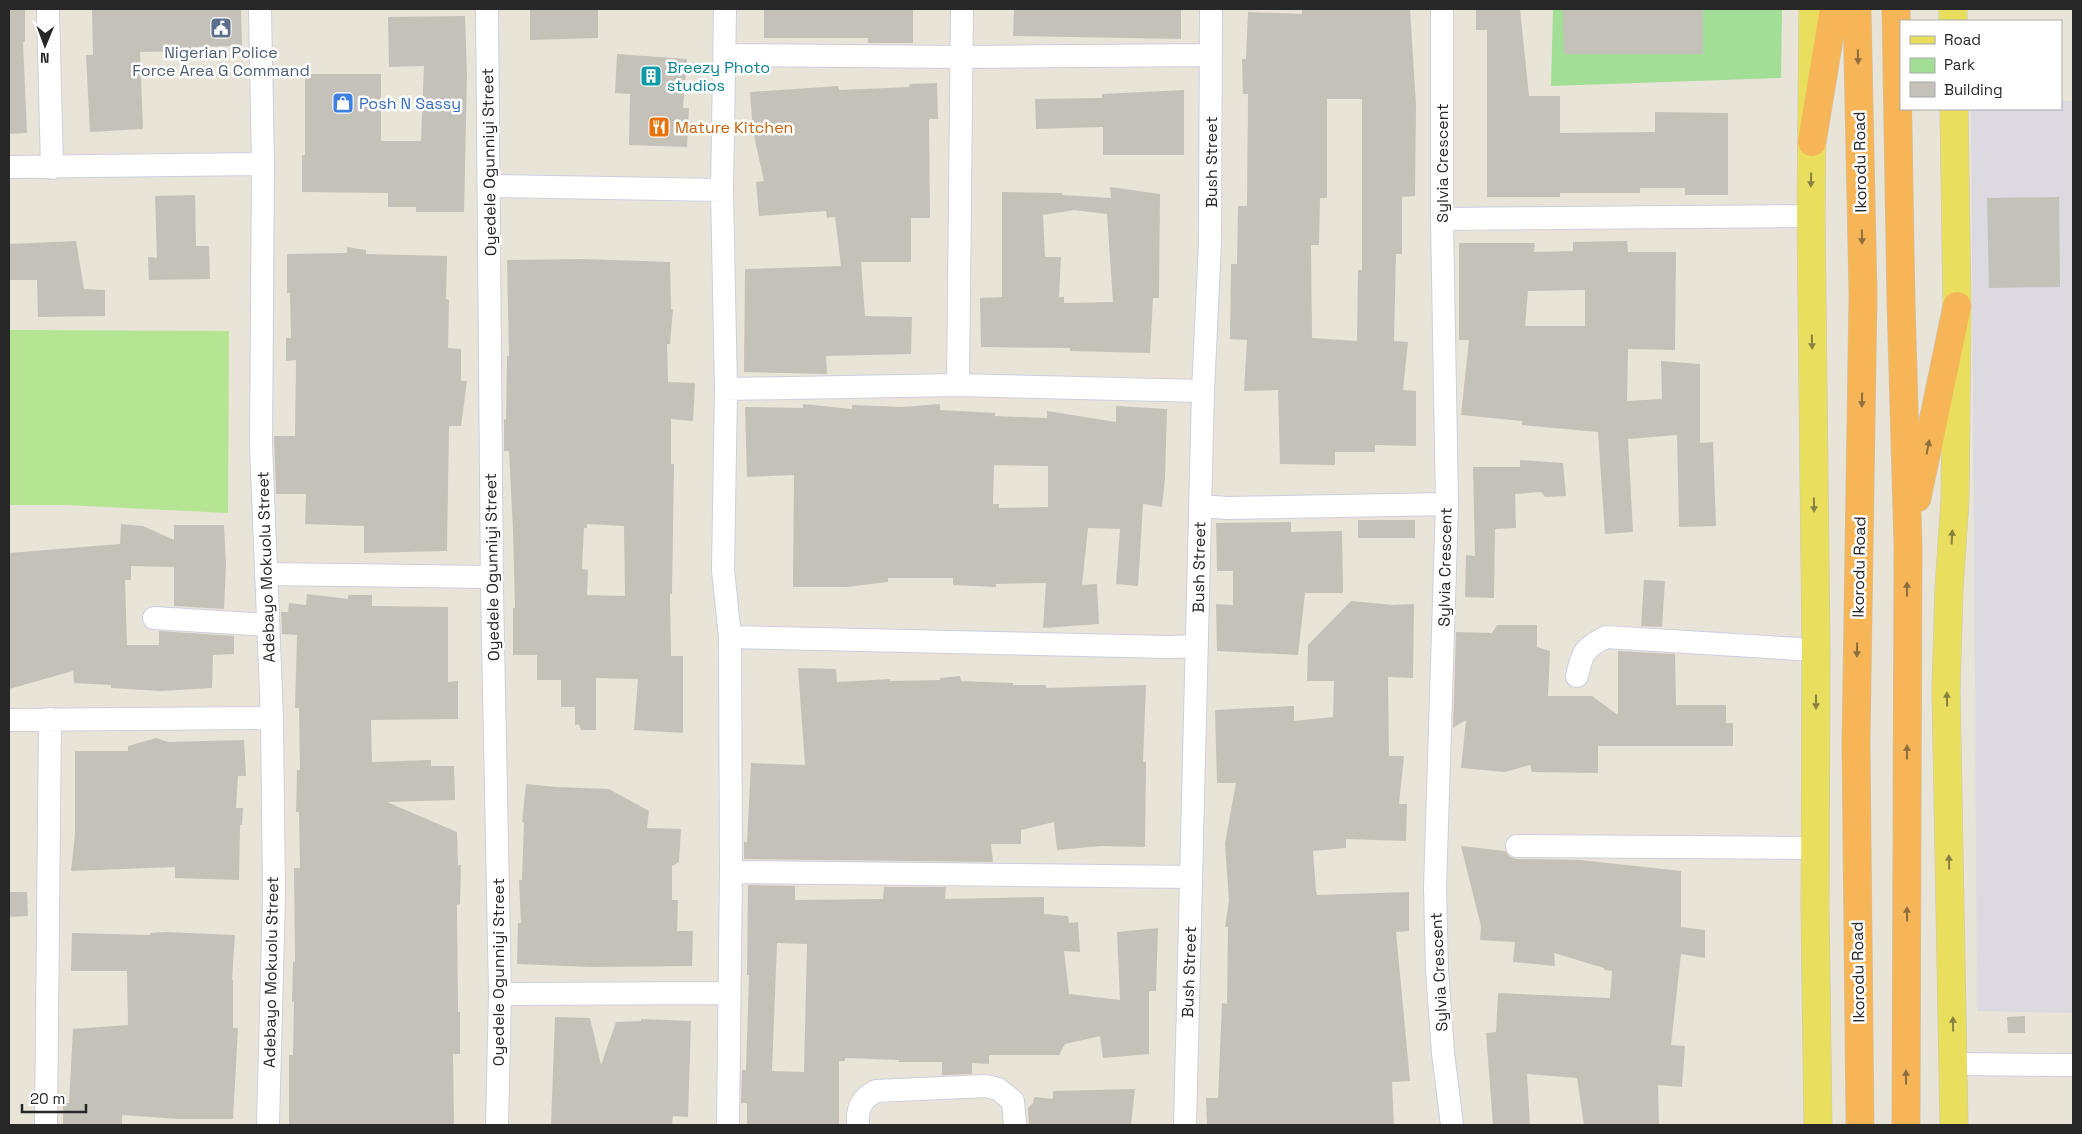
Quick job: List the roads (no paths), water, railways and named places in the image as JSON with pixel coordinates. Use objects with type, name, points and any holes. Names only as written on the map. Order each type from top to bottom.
[{"type":"highway","points":[[1812,142],[1834,9]]},
{"type":"highway","name":"Ikorodu Road","points":[[1857,9],[1864,295],[1856,743],[1860,1125]]},
{"type":"highway","points":[[1896,9],[1901,304],[1908,546],[1906,1125]]},
{"type":"highway","points":[[1908,546],[1957,306]]},
{"type":"main road","points":[[1813,9],[1811,216],[1816,650],[1815,909],[1818,1125]]},
{"type":"main road","points":[[1954,110],[1957,306],[1955,499],[1949,590],[1946,689],[1954,1125]]},
{"type":"street","points":[[48,9],[52,168]]},
{"type":"street","name":"Adebayo Mokuolu Street","points":[[260,9],[263,164],[261,445],[272,718],[274,896],[268,1125]]},
{"type":"street","name":"Oyedele Ogunniyi Street","points":[[487,9],[492,577],[500,994],[497,1125]]},
{"type":"street","points":[[725,9],[722,190],[726,389],[723,570],[730,637],[731,872],[728,1125]]},
{"type":"street","points":[[958,385],[962,9]]},
{"type":"street","name":"Bush Street","points":[[1185,1125],[1203,391],[1210,242],[1211,9]]},
{"type":"street","name":"Sylvia Crescent","points":[[1442,9],[1442,219],[1447,504],[1435,888],[1437,979],[1452,1125]]},
{"type":"street","points":[[725,55],[962,57],[1211,55]]},
{"type":"street","points":[[9,167],[52,168],[263,164]]},
{"type":"street","points":[[489,186],[722,190]]},
{"type":"street","points":[[1442,219],[1811,216]]},
{"type":"street","points":[[726,389],[958,385],[1203,391]]},
{"type":"street","points":[[1200,506],[1228,508],[1447,504]]},
{"type":"street","points":[[266,574],[492,577]]},
{"type":"street","points":[[154,618],[268,625]]},
{"type":"street","points":[[730,637],[1148,647],[1198,646]]},
{"type":"street","points":[[1577,676],[1582,654],[1590,644],[1606,637],[1816,650]]},
{"type":"street","points":[[9,720],[272,718]]},
{"type":"street","points":[[46,1125],[50,719]]},
{"type":"street","points":[[1517,846],[1816,848]]},
{"type":"street","points":[[731,872],[1191,877]]},
{"type":"street","points":[[500,994],[729,993]]},
{"type":"street","points":[[1954,1064],[2073,1065]]},
{"type":"street","points":[[858,1125],[859,1105],[867,1096],[876,1091],[986,1086],[998,1089],[1012,1100],[1015,1125]]},
{"type":"place","name":"Nigerian Police Force Area G Command","points":[[221,28]]},
{"type":"place","name":"Breezy Photo studios","points":[[651,76]]},
{"type":"place","name":"Posh N Sassy","points":[[343,103]]},
{"type":"place","name":"Mature Kitchen","points":[[659,127]]}]
